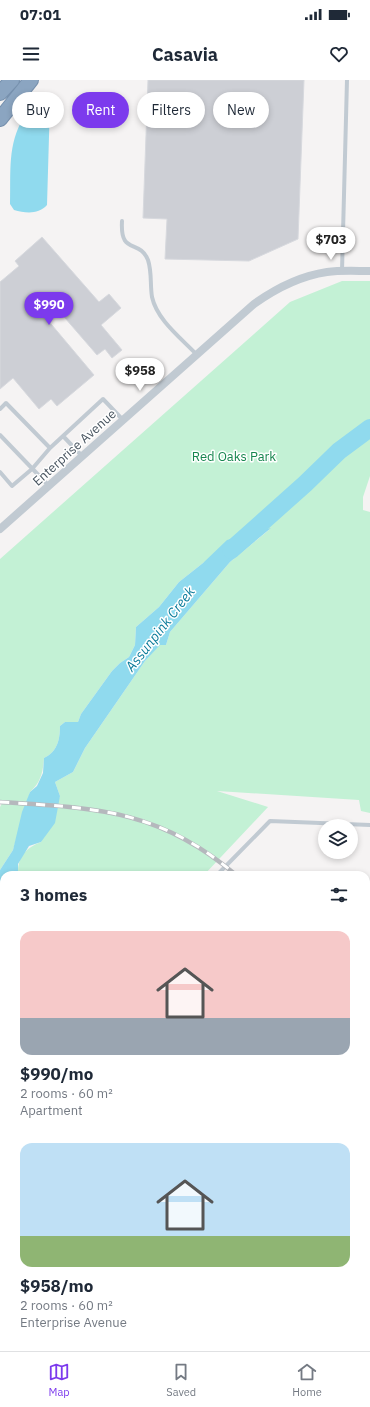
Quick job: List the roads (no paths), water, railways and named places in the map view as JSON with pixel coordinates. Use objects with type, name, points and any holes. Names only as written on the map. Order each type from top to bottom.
[{"type":"highway","points":[[0,94],[12,80]]},
{"type":"highway","points":[[0,118],[31,80]]},
{"type":"street","name":"Enterprise Avenue","points":[[0,529],[254,304],[268,294],[296,281],[327,272],[370,271]]},
{"type":"lane","points":[[342,271],[347,80]]},
{"type":"lane","points":[[122,221],[122,239],[128,245],[143,252],[148,260],[150,287],[156,309],[163,319],[197,355]]},
{"type":"lane","points":[[0,472],[12,486],[32,469],[50,448],[103,399],[123,420]]},
{"type":"lane","points":[[0,409],[6,403],[50,448]]},
{"type":"lane","points":[[0,435],[48,486]]},
{"type":"lane","points":[[63,436],[82,456]]},
{"type":"lane","points":[[221,871],[270,821],[370,824]]},
{"type":"water","points":[[19,128],[49,128],[47,205],[36,212],[14,210],[10,204],[11,159]]},
{"type":"water","points":[[271,528],[230,562],[170,632],[166,645],[160,645],[145,661],[85,748],[73,772],[55,782],[60,796],[55,823],[41,842],[29,846],[18,864],[18,871],[0,871],[13,850],[22,812],[30,792],[37,786],[43,773],[44,758],[55,749],[57,745],[60,726],[65,722],[78,722],[81,714],[112,671],[129,657],[135,645],[136,627],[159,607],[179,582],[203,563],[227,540]]},
{"type":"waterway","name":"Assunpink Creek","points":[[231,550],[305,484],[339,451],[370,428]]},
{"type":"railway","points":[[0,802],[96,810],[153,824],[208,853],[231,871]]},
{"type":"park label","name":"Red Oaks Park","points":[[234,456]]}]
